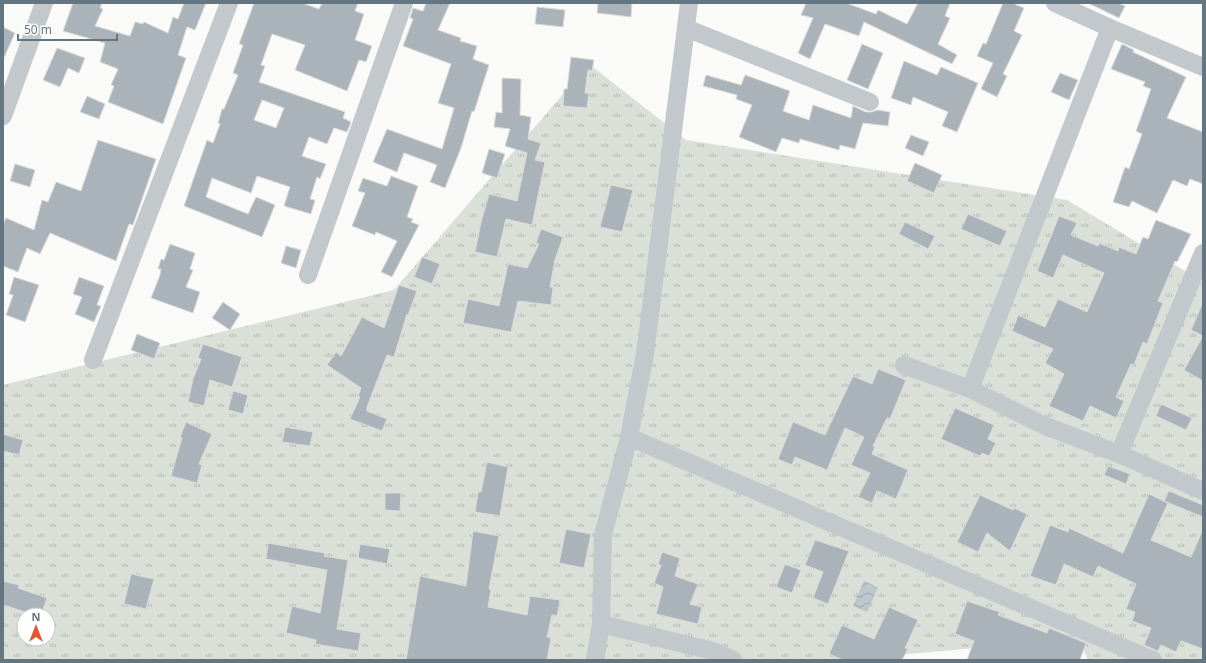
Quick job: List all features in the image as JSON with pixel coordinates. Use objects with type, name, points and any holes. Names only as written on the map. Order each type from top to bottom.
[{"type":"street","points":[[3,116],[44,3]]},
{"type":"street","points":[[93,360],[228,3]]},
{"type":"street","points":[[308,275],[404,3]]},
{"type":"street","points":[[595,660],[601,624],[603,535],[630,437],[645,354],[689,3]]},
{"type":"street","points":[[1055,3],[1203,67]]},
{"type":"street","points":[[686,28],[870,102]]},
{"type":"street","points":[[970,389],[1110,28]]},
{"type":"street","points":[[1119,454],[1203,253]]},
{"type":"street","points":[[904,365],[970,389],[1043,425],[1119,454],[1203,491]]},
{"type":"street","points":[[630,437],[1153,660]]},
{"type":"street","points":[[601,624],[713,651],[733,660]]},
{"type":"green space","points":[[589,64],[686,140],[1067,200],[1203,282],[1203,660],[1088,660],[1078,639],[840,660],[3,660],[3,385],[394,290]]},
{"type":"water","points":[[864,581],[878,588],[867,612],[853,606]]},
{"type":"building","points":[[73,3],[102,3],[100,8],[103,9],[95,26],[130,36],[135,22],[143,24],[144,22],[168,33],[173,17],[178,19],[184,3],[206,3],[195,30],[187,27],[178,55],[186,58],[163,124],[108,102],[114,86],[111,85],[118,69],[100,62],[105,43],[63,31]]},
{"type":"building","points":[[254,3],[302,3],[319,9],[322,3],[358,3],[355,11],[364,14],[355,40],[372,46],[366,62],[359,60],[347,91],[295,70],[305,45],[272,34],[261,65],[265,66],[259,82],[345,112],[343,118],[351,122],[347,132],[334,128],[327,144],[309,137],[302,156],[326,164],[320,179],[317,177],[310,199],[315,200],[311,214],[284,206],[290,187],[257,176],[251,193],[212,178],[206,197],[248,214],[256,197],[275,205],[262,237],[184,206],[207,140],[213,143],[220,124],[218,123],[222,109],[224,109],[238,75],[233,73],[243,45],[239,44]],"holes":[[[262,100],[284,108],[276,128],[254,120]]]},
{"type":"building","points":[[426,3],[450,3],[438,30],[461,38],[460,41],[477,46],[473,59],[489,65],[474,112],[472,111],[461,148],[445,188],[430,182],[437,165],[404,153],[397,172],[373,162],[387,129],[442,149],[454,108],[438,103],[451,64],[403,46],[413,19],[410,18],[413,8],[423,11]]},
{"type":"building","points":[[598,3],[632,3],[631,17],[597,13]]},
{"type":"building","points":[[806,3],[846,3],[876,14],[878,10],[907,24],[918,3],[950,3],[945,16],[950,18],[938,44],[957,55],[952,64],[864,22],[859,36],[825,24],[810,59],[798,53],[813,18],[801,15]]},
{"type":"building","points":[[1003,3],[1012,3],[1024,8],[1014,31],[1022,35],[1003,74],[1007,76],[997,97],[981,89],[993,63],[977,56],[983,43],[986,44]]},
{"type":"building","points":[[1088,3],[1118,3],[1125,6],[1119,18]]},
{"type":"building","points":[[537,7],[565,10],[563,27],[535,24]]},
{"type":"building","points":[[3,27],[15,33],[3,60]]},
{"type":"building","points":[[862,44],[883,53],[868,89],[847,80]]},
{"type":"building","points":[[1122,44],[1134,50],[1133,52],[1186,77],[1167,118],[1203,132],[1203,184],[1190,179],[1187,186],[1173,180],[1157,213],[1132,201],[1129,207],[1113,202],[1125,167],[1129,169],[1142,134],[1136,131],[1151,89],[1143,86],[1145,82],[1111,69]]},
{"type":"building","points":[[57,48],[85,58],[79,73],[68,68],[60,87],[43,80]]},
{"type":"building","points":[[571,57],[594,60],[592,71],[588,70],[585,93],[589,93],[587,108],[563,106],[564,89],[567,89]]},
{"type":"building","points":[[904,61],[937,75],[941,67],[978,83],[957,132],[942,126],[948,112],[913,97],[911,105],[891,98]]},
{"type":"building","points":[[1060,73],[1078,80],[1069,100],[1051,92]]},
{"type":"building","points":[[706,75],[741,85],[745,75],[790,91],[783,111],[809,120],[813,105],[851,118],[853,106],[866,112],[877,110],[890,112],[888,126],[863,123],[855,149],[840,145],[839,150],[800,139],[799,143],[782,138],[776,152],[739,137],[752,105],[736,99],[737,95],[703,86]]},
{"type":"building","points":[[502,78],[521,79],[520,115],[531,117],[528,139],[541,143],[535,160],[545,162],[532,225],[506,219],[497,257],[475,252],[481,222],[489,194],[517,201],[527,153],[505,146],[510,129],[494,127],[496,112],[502,113]]},
{"type":"building","points":[[87,96],[105,104],[99,119],[80,112]]},
{"type":"building","points":[[911,135],[929,142],[923,156],[905,148]]},
{"type":"building","points":[[98,140],[156,159],[133,225],[129,224],[116,261],[50,233],[40,254],[27,248],[18,272],[3,266],[3,225],[6,218],[34,230],[42,200],[48,202],[56,182],[81,191]]},
{"type":"building","points":[[489,149],[505,154],[497,178],[482,173]]},
{"type":"building","points":[[915,163],[942,175],[934,193],[907,181]]},
{"type":"building","points":[[15,164],[35,170],[30,187],[10,181]]},
{"type":"building","points":[[391,176],[418,186],[407,217],[413,219],[411,222],[419,225],[392,277],[381,272],[397,241],[376,232],[375,235],[352,226],[365,193],[358,191],[363,178],[387,186]]},
{"type":"building","points":[[611,185],[633,190],[622,232],[600,227]]},
{"type":"building","points":[[968,214],[1007,231],[1000,246],[961,229]]},
{"type":"building","points":[[1059,216],[1077,223],[1071,235],[1098,246],[1099,243],[1118,251],[1119,247],[1136,254],[1143,237],[1148,239],[1156,220],[1191,234],[1177,262],[1175,261],[1158,301],[1163,303],[1147,344],[1143,342],[1134,365],[1131,364],[1116,397],[1124,401],[1116,418],[1090,406],[1083,421],[1049,406],[1064,374],[1045,363],[1053,349],[1012,331],[1018,315],[1045,327],[1058,299],[1087,312],[1104,273],[1063,255],[1053,278],[1037,271]]},
{"type":"building","points":[[905,222],[935,236],[928,249],[899,234]]},
{"type":"building","points":[[541,229],[563,237],[555,260],[550,287],[553,287],[551,305],[518,301],[511,332],[463,323],[468,299],[499,306],[508,264],[527,268],[539,244],[536,243]]},
{"type":"building","points":[[170,244],[195,253],[190,269],[193,270],[186,287],[200,292],[193,313],[151,298],[160,275],[161,269],[158,269],[161,259],[164,260]]},
{"type":"building","points":[[286,246],[301,250],[296,268],[281,263]]},
{"type":"building","points":[[422,257],[440,264],[432,284],[414,277]]},
{"type":"building","points":[[14,277],[39,285],[25,322],[6,315],[13,295],[9,294]]},
{"type":"building","points":[[79,277],[104,286],[97,305],[101,306],[94,322],[75,314],[82,297],[73,294]]},
{"type":"building","points":[[399,285],[417,291],[408,315],[407,314],[394,357],[387,355],[367,407],[367,411],[387,419],[382,431],[350,419],[360,397],[358,396],[361,388],[327,365],[336,352],[341,356],[362,317],[384,328]]},
{"type":"building","points":[[223,302],[240,314],[230,330],[212,318]]},
{"type":"building","points":[[1203,302],[1203,336],[1191,330]]},
{"type":"building","points":[[137,334],[160,343],[154,359],[131,350]]},
{"type":"building","points":[[1203,336],[1203,381],[1184,370]]},
{"type":"building","points":[[203,344],[242,357],[232,387],[210,380],[204,406],[188,402],[193,379],[201,359],[198,358]]},
{"type":"building","points":[[878,369],[906,380],[890,419],[887,418],[873,446],[875,447],[872,454],[908,470],[896,499],[877,491],[872,503],[858,497],[870,473],[851,465],[864,437],[845,428],[827,470],[795,457],[792,465],[778,459],[793,422],[825,435],[853,376],[872,384]]},
{"type":"building","points":[[233,391],[248,395],[243,414],[228,410]]},
{"type":"building","points":[[1161,404],[1192,418],[1186,430],[1156,416]]},
{"type":"building","points":[[955,408],[994,425],[988,439],[996,443],[989,456],[982,453],[980,456],[941,439]]},
{"type":"building","points":[[186,422],[212,434],[199,464],[202,465],[197,483],[171,476],[182,438],[180,437]]},
{"type":"building","points":[[285,427],[313,432],[310,446],[282,442]]},
{"type":"building","points":[[3,434],[23,440],[19,455],[3,451]]},
{"type":"building","points":[[487,462],[508,467],[500,516],[475,512],[478,492],[481,492]]},
{"type":"building","points":[[1108,466],[1130,474],[1126,484],[1104,475]]},
{"type":"building","points":[[1169,491],[1203,505],[1203,517],[1164,501]]},
{"type":"building","points":[[385,493],[401,493],[400,511],[385,510]]},
{"type":"building","points":[[1149,494],[1168,503],[1151,540],[1191,557],[1203,529],[1203,649],[1181,641],[1176,652],[1161,645],[1158,651],[1144,645],[1151,628],[1132,621],[1135,612],[1126,609],[1136,584],[1098,566],[1093,577],[1064,564],[1056,585],[1030,576],[1050,525],[1068,532],[1069,528],[1123,553]]},
{"type":"building","points":[[980,495],[1013,510],[1014,508],[1027,514],[1010,551],[987,533],[978,552],[957,542]]},
{"type":"building","points":[[566,529],[591,534],[584,568],[559,563]]},
{"type":"building","points":[[473,531],[499,536],[489,589],[491,590],[488,607],[527,615],[530,596],[560,600],[557,616],[552,615],[547,637],[551,638],[547,660],[406,660],[420,576],[466,586]]},
{"type":"building","points":[[815,540],[849,551],[828,604],[813,598],[823,572],[805,565]]},
{"type":"building","points":[[268,543],[325,553],[324,556],[348,560],[337,629],[361,633],[358,651],[315,644],[316,640],[286,633],[292,606],[320,613],[327,570],[266,559]]},
{"type":"building","points":[[360,544],[390,549],[387,564],[358,558]]},
{"type":"building","points":[[662,552],[680,558],[675,576],[698,584],[690,604],[702,607],[698,624],[656,614],[663,587],[654,583],[661,565],[658,565]]},
{"type":"building","points":[[785,564],[801,570],[792,593],[776,587]]},
{"type":"building","points":[[131,574],[154,579],[146,609],[124,604]]},
{"type":"building","points":[[3,581],[19,585],[18,588],[47,598],[44,607],[16,607],[16,609],[3,605]]},
{"type":"building","points":[[967,601],[1000,612],[998,615],[1047,633],[1049,628],[1086,643],[1080,660],[967,660],[974,641],[955,634]]},
{"type":"building","points":[[889,607],[918,620],[905,648],[908,649],[902,660],[843,660],[829,654],[842,625],[874,639]]}]
